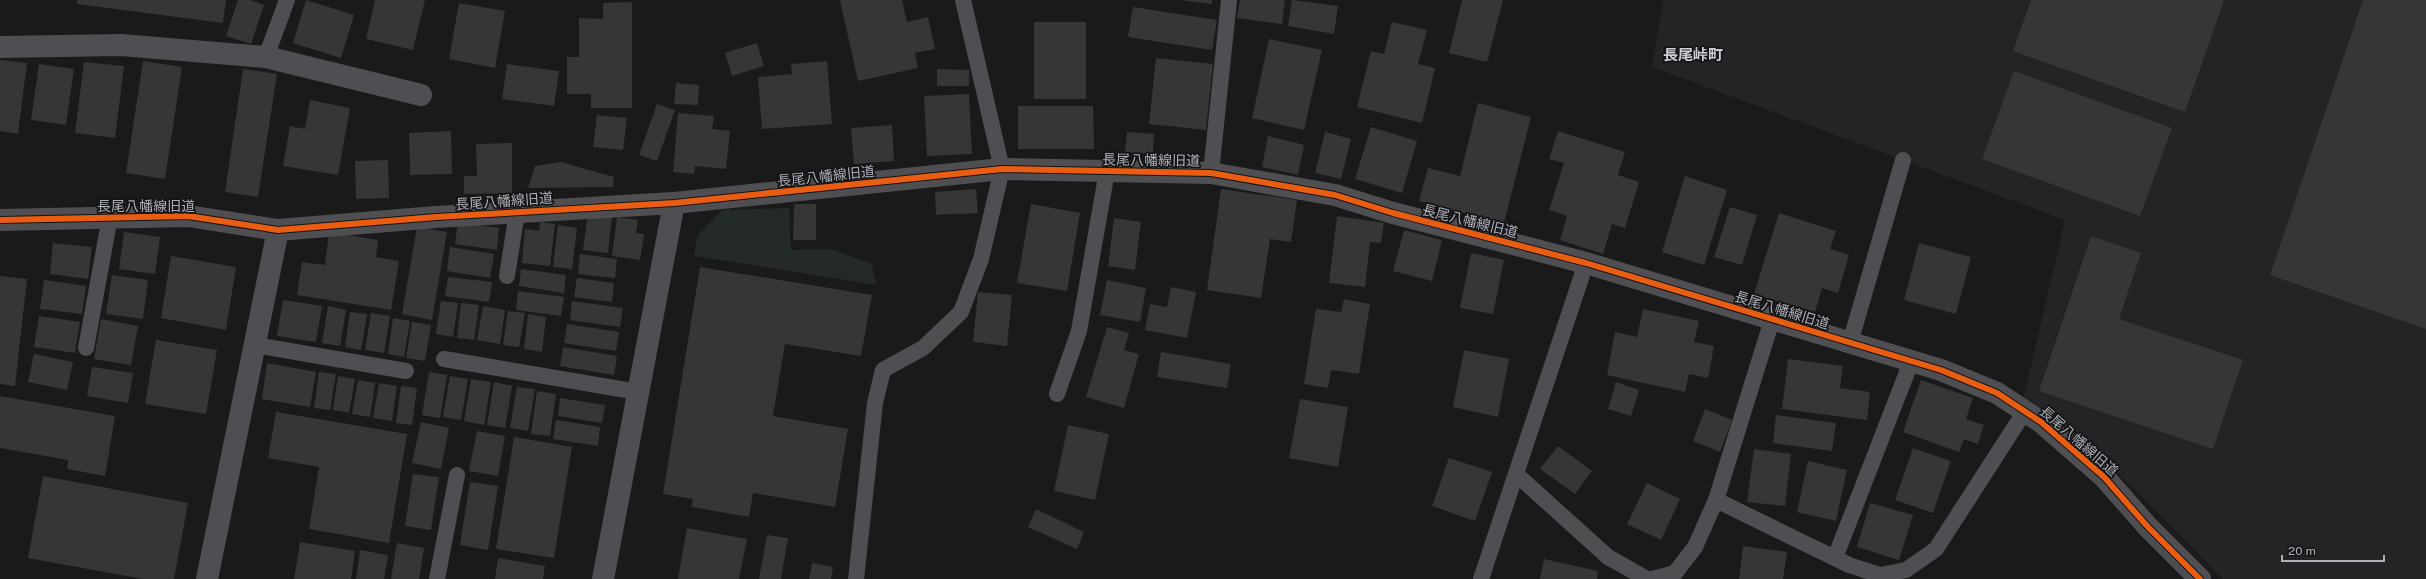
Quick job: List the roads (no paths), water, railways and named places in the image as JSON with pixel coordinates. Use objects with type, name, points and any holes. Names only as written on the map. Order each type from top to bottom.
[{"type":"street","points":[[0,47],[120,45],[266,57],[421,95]]},
{"type":"street","name":"長尾八幡線旧道","points":[[0,220],[188,216],[278,230],[517,212],[674,203],[1002,169],[1211,173],[1335,195],[1392,213],[1586,263],[1941,370],[1997,393],[2041,422],[2104,477],[2148,528],[2200,579]]},
{"type":"street","points":[[603,579],[674,203]]},
{"type":"street","points":[[207,579],[278,230]]},
{"type":"lane","points":[[266,57],[288,0]]},
{"type":"lane","points":[[856,579],[875,404],[883,370],[923,348],[961,312],[981,259],[1002,169],[963,0]]},
{"type":"lane","points":[[1211,173],[1229,0]]},
{"type":"lane","points":[[1850,343],[1904,160]]},
{"type":"lane","points":[[1057,394],[1079,331],[1107,171]]},
{"type":"lane","points":[[507,276],[517,212]]},
{"type":"lane","points":[[86,348],[110,217]]},
{"type":"lane","points":[[1481,579],[1586,263]]},
{"type":"lane","points":[[1652,579],[1675,573],[1695,547],[1716,500],[1772,320]]},
{"type":"lane","points":[[255,345],[406,371]]},
{"type":"lane","points":[[444,359],[638,392]]},
{"type":"lane","points":[[1835,558],[1911,362]]},
{"type":"lane","points":[[1716,500],[1835,558],[1880,575],[1906,570],[1936,549],[2025,411]]},
{"type":"lane","points":[[437,579],[457,474]]},
{"type":"lane","points":[[1516,474],[1608,557],[1647,579]]},
{"type":"district","name":"長尾峠町","points":[[1693,54]]}]
